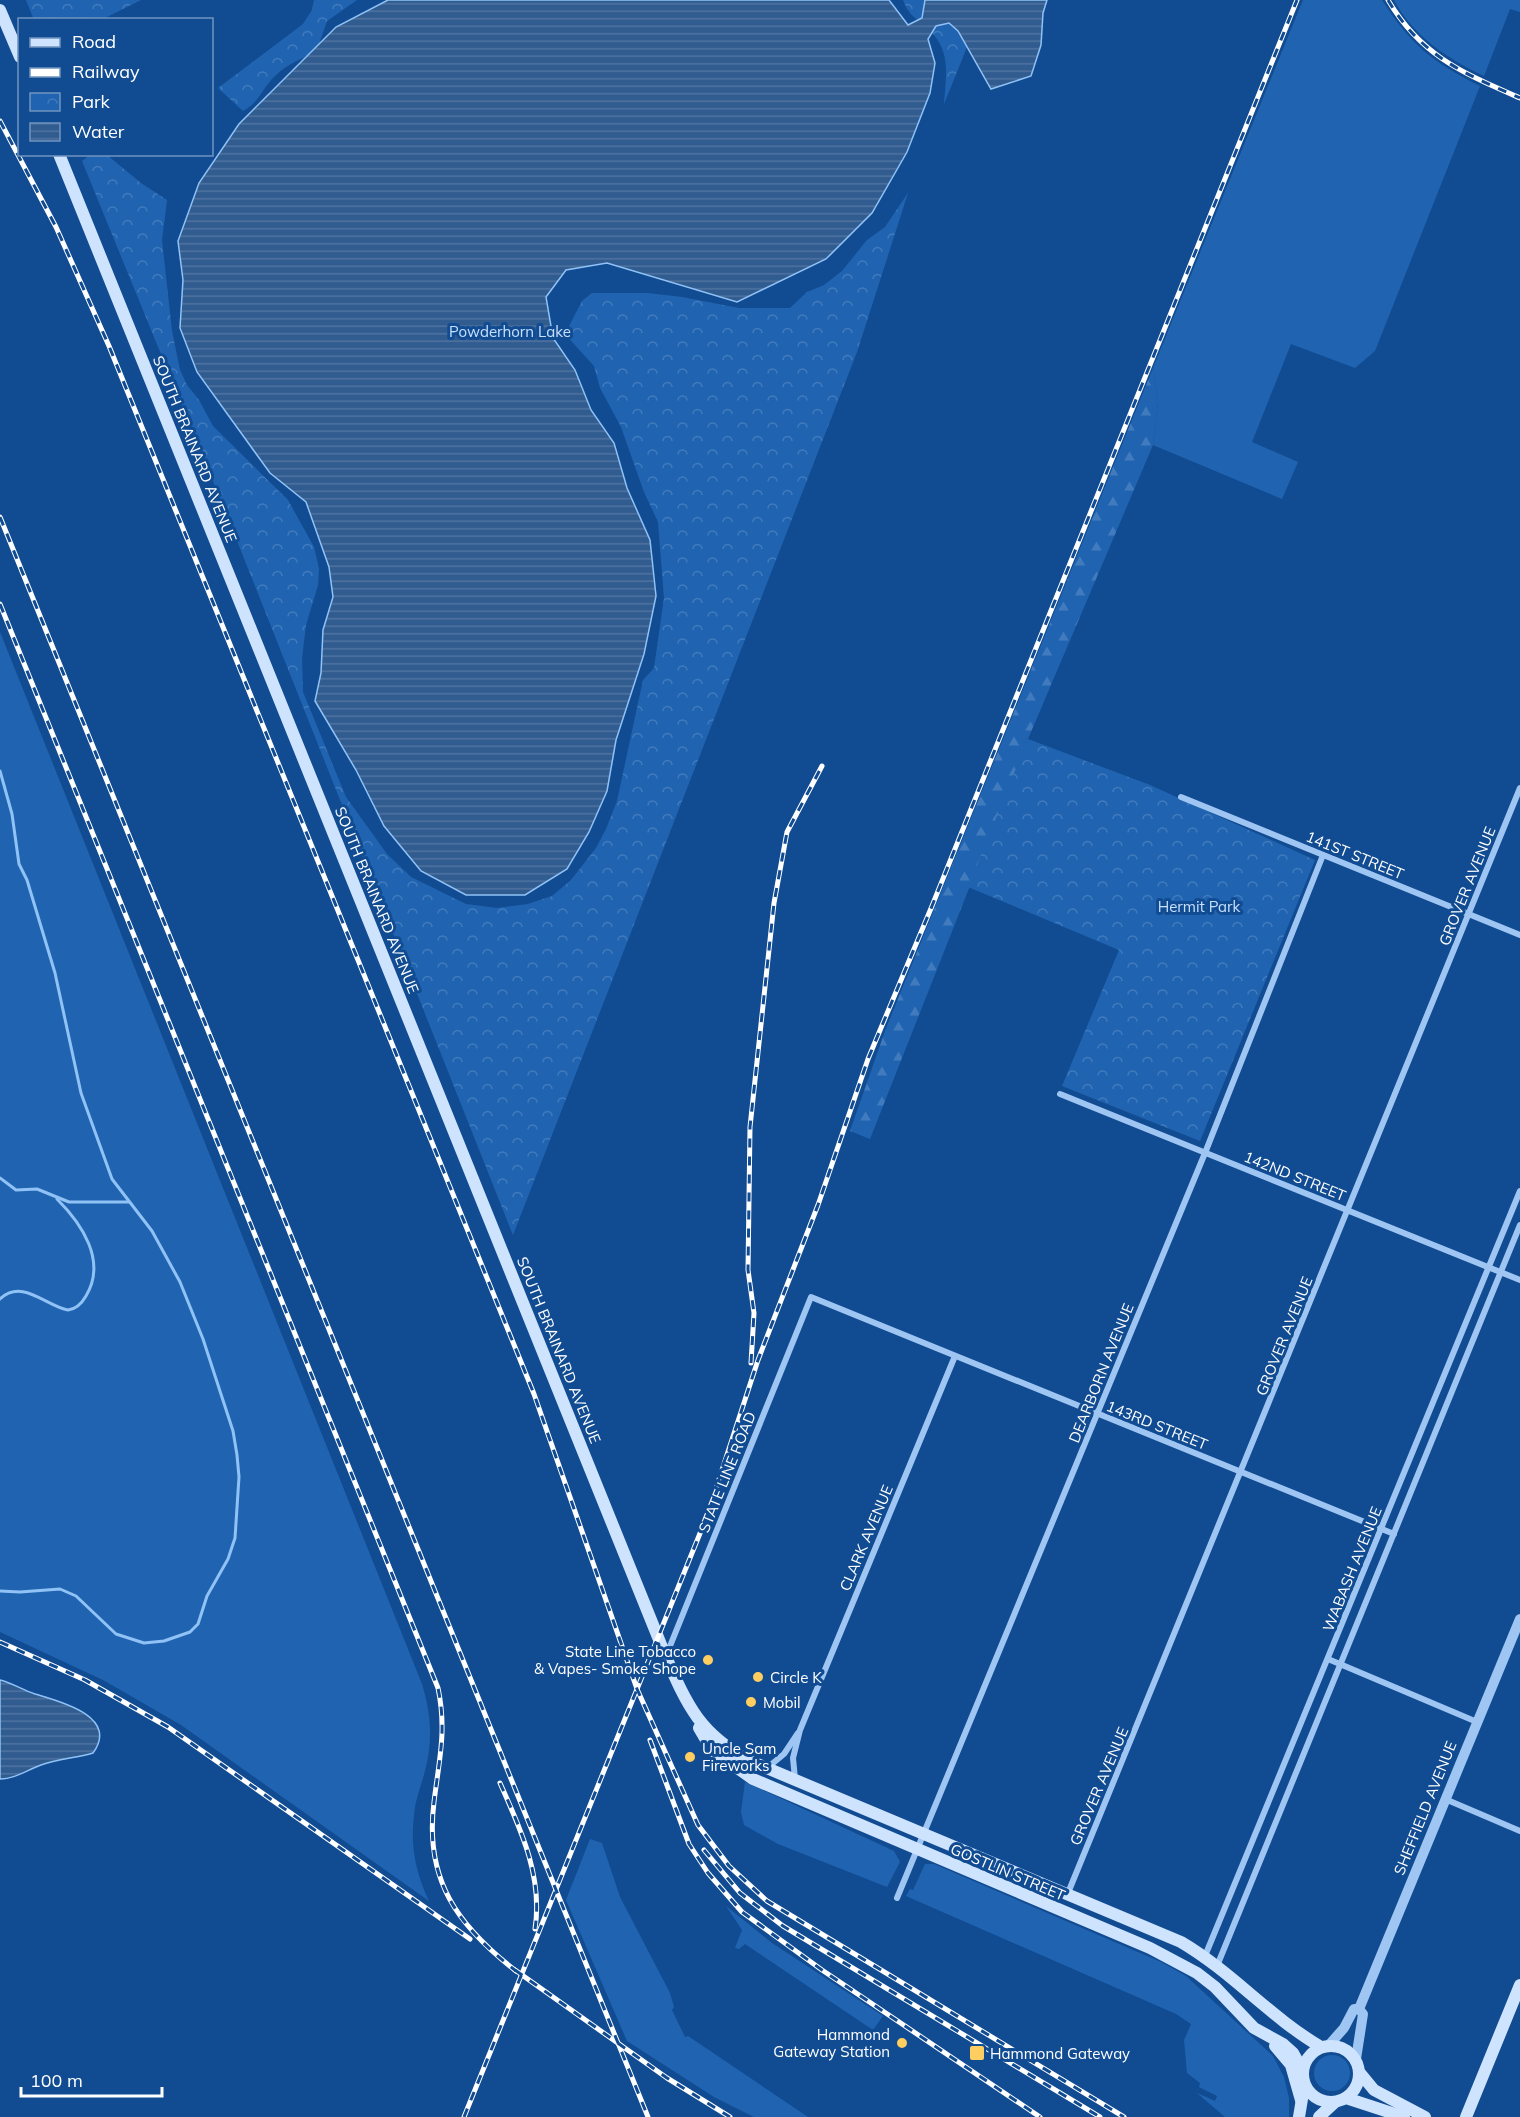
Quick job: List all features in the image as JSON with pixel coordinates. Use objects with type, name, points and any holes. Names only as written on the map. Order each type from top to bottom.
[{"type":"main road","points":[[0,10],[18,52]]},
{"type":"main road","name":"SOUTH BRAINARD AVENUE","points":[[61,156],[666,1657]]},
{"type":"main road","name":"GOSTLIN STREET","points":[[666,1657],[702,1737],[712,1750],[742,1773],[1168,1956],[1215,1987],[1254,2028],[1283,2044],[1293,2053],[1303,2071]]},
{"type":"main road","name":"GOSTLIN STREET","points":[[694,1716],[720,1742],[767,1768],[1166,1935],[1204,1956],[1278,2019],[1325,2046]]},
{"type":"main road","points":[[1466,2117],[1520,1985]]},
{"type":"main road","points":[[1254,2028],[1286,2058],[1297,2079],[1301,2100]]},
{"type":"main road","points":[[1299,2117],[1306,2086],[1303,2071],[1308,2057],[1325,2046],[1344,2048],[1356,2059],[1360,2073],[1374,2090],[1425,2117]]},
{"type":"main road","points":[[1319,2117],[1355,2090],[1360,2073]]},
{"type":"main road","points":[[1306,2086],[1318,2099],[1340,2100],[1404,2117]]},
{"type":"street","name":"GROVER AVENUE","points":[[1068,1893],[1520,788]]},
{"type":"street","name":"141ST STREET","points":[[1181,797],[1520,935]]},
{"type":"street","name":"DEARBORN AVENUE","points":[[897,1898],[1205,1153],[1323,855]]},
{"type":"street","name":"142ND STREET","points":[[1060,1094],[1520,1281]]},
{"type":"street","name":"WABASH AVENUE","points":[[1204,1956],[1520,1191]]},
{"type":"street","name":"WABASH AVENUE","points":[[1217,1966],[1520,1225]]},
{"type":"street","name":"STATE LINE ROAD","points":[[666,1657],[811,1297]]},
{"type":"street","name":"143RD STREET","points":[[811,1297],[1394,1534]]},
{"type":"street","name":"CLARK AVENUE","points":[[796,1780],[793,1758],[800,1730],[955,1356]]},
{"type":"street","name":"SHEFFIELD AVENUE","points":[[1325,2046],[1344,2028],[1354,2009],[1359,2008],[1520,1618]]},
{"type":"street","points":[[1328,1659],[1478,1722]]},
{"type":"street","name":"CLARK AVENUE","points":[[767,1768],[784,1754],[800,1730]]},
{"type":"street","points":[[1445,1799],[1520,1831]]},
{"type":"street","name":"SHEFFIELD AVENUE","points":[[1356,2059],[1363,2014],[1359,2008]]},
{"type":"green space","points":[[26,0],[141,0],[105,18],[33,18]]},
{"type":"green space","points":[[314,0],[357,0],[327,21],[317,50],[280,71],[257,99],[243,111],[218,88],[303,24],[312,10]]},
{"type":"green space","points":[[903,0],[986,0],[944,104],[946,63],[944,54],[935,36],[911,13]]},
{"type":"green space","points":[[1303,0],[1382,0],[1403,29],[1424,51],[1435,60],[1480,86],[1375,351],[1355,368],[1291,344],[1252,442],[1298,462],[1282,499],[1153,445],[1158,402],[1153,368]]},
{"type":"green space","points":[[1394,0],[1520,0],[1520,12],[1510,9],[1484,76],[1457,62],[1421,35],[1411,25]]},
{"type":"green space","points":[[89,156],[108,156],[141,183],[167,200],[162,240],[172,331],[180,370],[213,426],[288,500],[314,547],[319,569],[318,585],[306,625],[302,658],[303,692],[346,797],[387,854],[411,877],[466,904],[497,908],[528,904],[552,896],[571,880],[596,848],[617,801],[643,680],[654,668],[664,598],[658,522],[644,492],[621,427],[600,388],[594,366],[565,334],[582,301],[592,293],[647,293],[739,308],[790,308],[807,292],[824,285],[842,271],[867,240],[885,227],[908,193],[857,352],[513,1235],[226,513],[82,161]]},
{"type":"green space","points":[[1153,368],[1158,402],[1153,445],[1028,739],[870,1139],[850,1131],[885,1031]]},
{"type":"green space","points":[[0,632],[422,1684],[429,1716],[430,1738],[428,1760],[416,1804],[413,1838],[417,1870],[429,1901],[181,1725],[103,1680],[0,1632]]},
{"type":"green space","name":"Hermit Park","points":[[1028,739],[1150,785],[1315,860],[1200,1141],[1062,1086],[1119,950],[968,887]]},
{"type":"green space","points":[[745,1782],[894,1851],[900,1862],[887,1887],[778,1844],[744,1825],[741,1812]]},
{"type":"green space","points":[[590,1839],[602,1843],[620,1897],[670,1993],[674,2007],[672,2010],[685,2037],[688,2036],[808,2117],[754,2117],[714,2097],[627,2041],[566,1900]]},
{"type":"green space","points":[[925,1864],[934,1864],[1161,1962],[1186,1976],[1273,2056],[1284,2077],[1289,2098],[1289,2117],[1225,2117],[1197,2093],[1215,2101],[1217,2096],[1199,2087],[1200,2083],[1187,2073],[1184,2040],[1191,2024],[1176,2014],[906,1896],[910,1889],[913,1890]]},
{"type":"green space","points":[[726,1906],[772,1943],[883,2016],[873,2030],[745,1944],[739,1949],[735,1948],[742,1930]]},
{"type":"green space","points":[[1332,2055],[1344,2061],[1350,2073],[1344,2085],[1332,2091],[1320,2085],[1314,2073],[1320,2061]]},
{"type":"water","name":"Powderhorn Lake","points":[[388,0],[889,0],[908,25],[922,18],[925,0],[1047,0],[1043,13],[1041,45],[1031,76],[991,89],[958,31],[949,23],[936,26],[928,39],[935,63],[930,93],[907,152],[872,213],[826,259],[737,302],[607,263],[566,270],[546,297],[553,338],[575,370],[591,410],[614,443],[627,488],[650,540],[656,596],[644,654],[616,740],[607,791],[589,832],[567,869],[525,895],[466,895],[421,871],[384,826],[356,770],[315,701],[321,673],[323,630],[333,597],[329,567],[306,502],[270,473],[197,372],[180,328],[183,280],[178,241],[199,183],[239,124],[336,27]]},
{"type":"water","points":[[0,1680],[83,1712],[99,1729],[99,1740],[93,1753],[47,1763],[16,1776],[0,1779]]},
{"type":"waterway","points":[[0,771],[12,814],[19,864],[27,880],[55,973],[81,1093],[112,1179],[152,1231],[180,1282],[203,1339],[233,1431],[239,1477],[235,1538],[228,1559],[207,1596],[198,1624],[190,1632],[164,1641],[144,1643],[116,1634],[76,1596],[60,1589],[0,1591]]},
{"type":"waterway","points":[[0,1178],[16,1190],[37,1189],[69,1202],[129,1202]]},
{"type":"waterway","points":[[0,1299],[8,1293],[25,1292],[68,1310],[79,1305],[86,1296],[92,1283],[93,1257],[83,1231],[57,1199]]},
{"type":"railway","points":[[464,2117],[707,1516],[758,1360],[818,1205],[868,1059],[932,906],[1297,0]]},
{"type":"railway","points":[[1388,0],[1415,35],[1445,61],[1520,98]]},
{"type":"railway","points":[[0,121],[18,155]]},
{"type":"railway","points":[[18,156],[56,227],[109,346],[534,1394],[637,1689],[698,1825],[729,1866],[767,1901],[1124,2117]]},
{"type":"railway","points":[[0,517],[648,2117]]},
{"type":"railway","points":[[0,604],[438,1688],[442,1732],[432,1830],[434,1855],[440,1878],[449,1899],[477,1937],[516,1971]]},
{"type":"railway","points":[[751,1363],[754,1313],[748,1270],[750,1127],[774,903],[787,832],[822,766]]},
{"type":"railway","points":[[0,1642],[85,1680],[168,1727],[470,1939]]},
{"type":"railway","points":[[650,1740],[689,1844],[708,1873],[742,1912],[822,1970],[1040,2117]]},
{"type":"railway","points":[[500,1783],[522,1836],[533,1872],[537,1910],[535,1929]]},
{"type":"railway","points":[[704,1850],[740,1893],[783,1926],[1100,2117]]},
{"type":"railway","points":[[515,1970],[667,2078],[730,2117]]},
{"type":"place","name":"State Line Tobacco & Vapes- Smoke Shope","points":[[708,1660]]},
{"type":"place","name":"Circle K","points":[[758,1677]]},
{"type":"place","name":"Mobil","points":[[751,1702]]},
{"type":"place","name":"Uncle Sam Fireworks","points":[[690,1757]]},
{"type":"place","name":"Hammond Gateway Station","points":[[902,2043]]},
{"type":"place","name":"Hammond Gateway","points":[[977,2053]]}]
